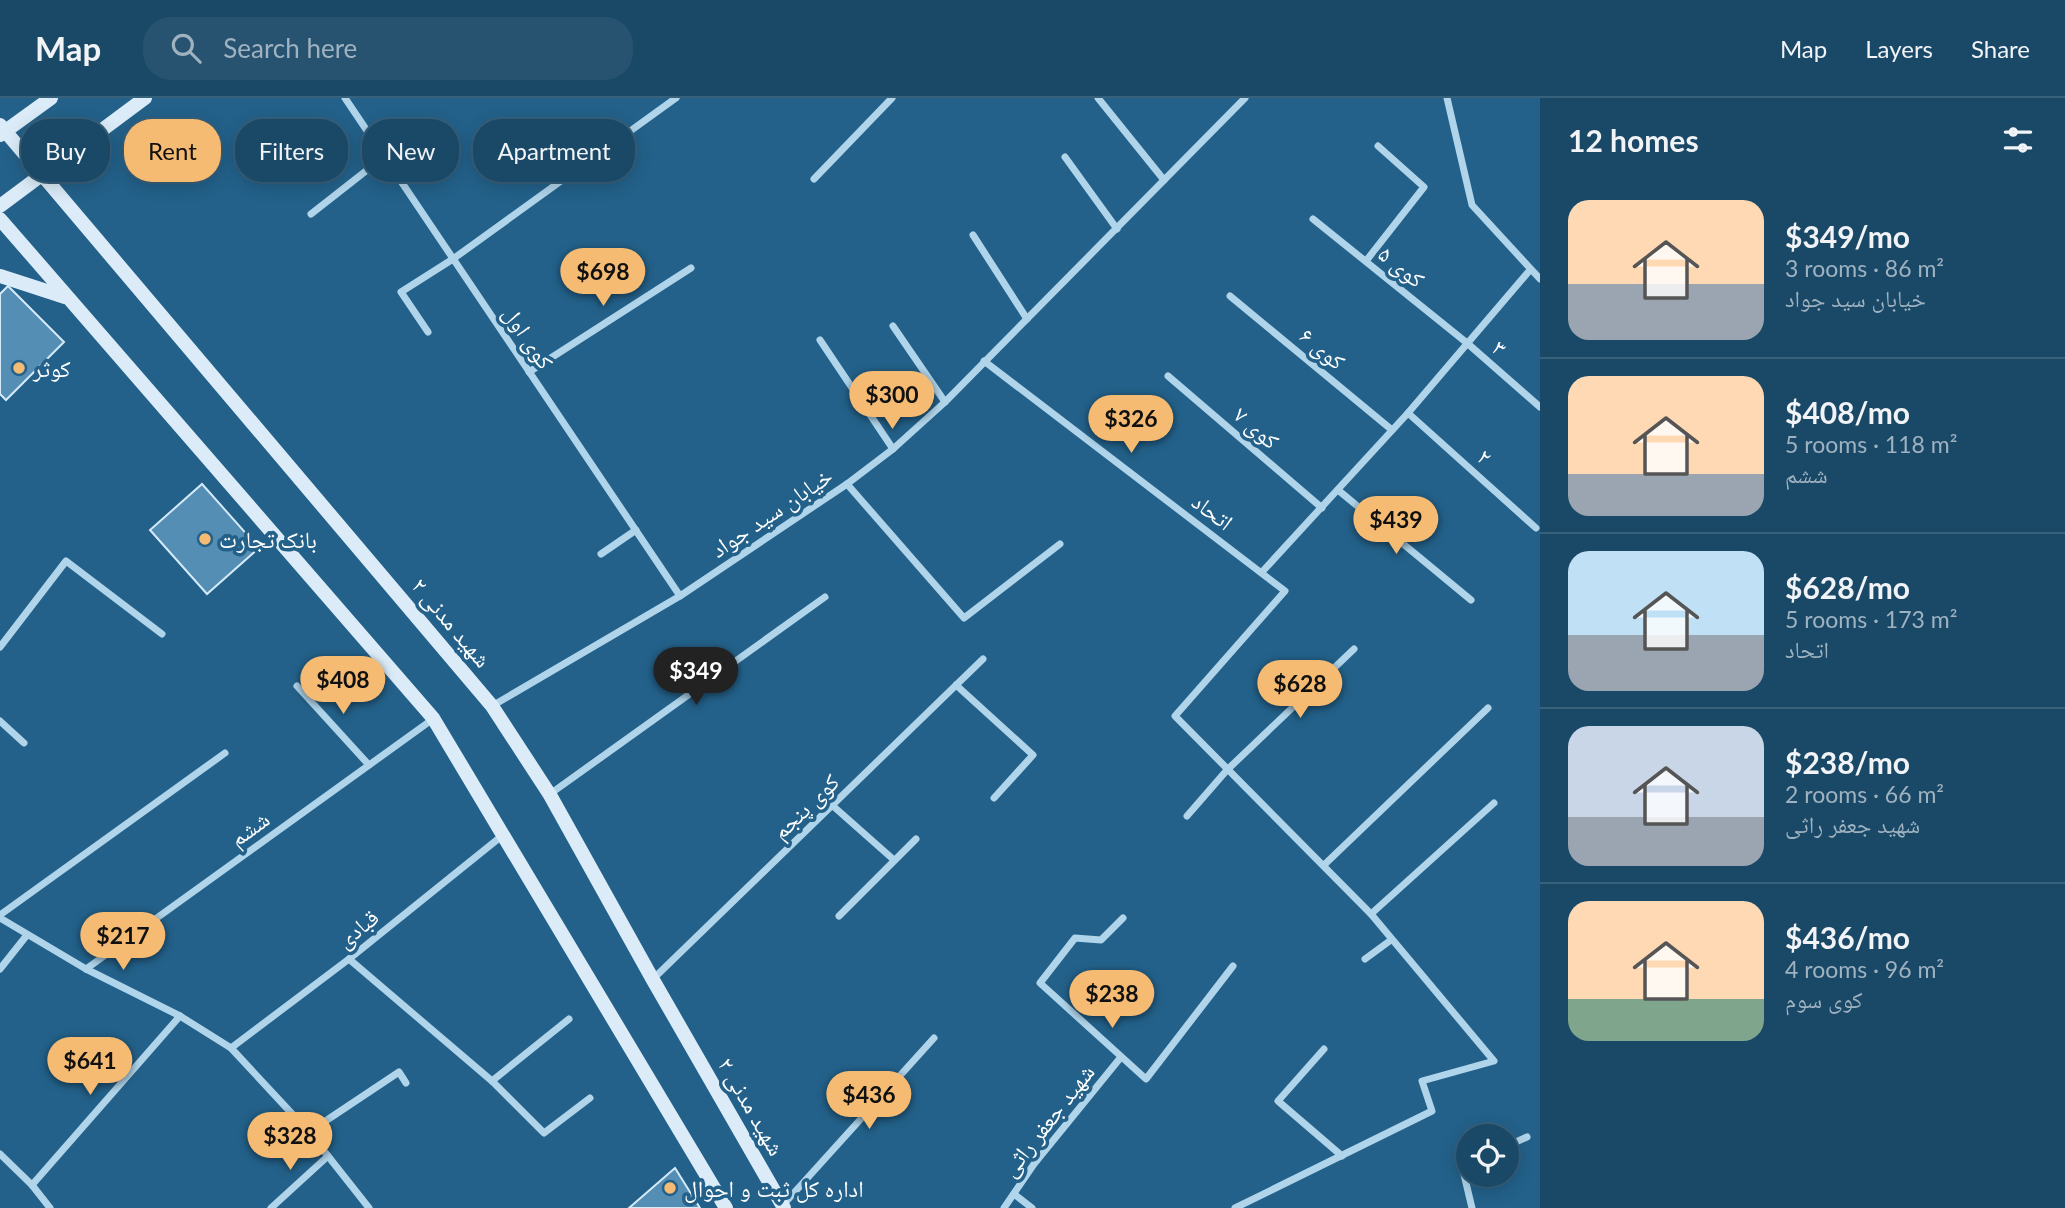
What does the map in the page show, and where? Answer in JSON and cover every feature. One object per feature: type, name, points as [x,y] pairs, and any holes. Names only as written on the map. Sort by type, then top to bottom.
[{"type":"main road","points":[[2,130],[51,98]]},
{"type":"main road","points":[[110,124],[145,98]]},
{"type":"main road","name":"شهید مدنی ۲","points":[[2,130],[21,151]]},
{"type":"main road","points":[[0,206],[32,182]]},
{"type":"main road","name":"شهید مدنی ۲","points":[[49,182],[492,706],[550,795],[784,1207]]},
{"type":"main road","points":[[0,219],[433,718],[726,1208]]},
{"type":"main road","points":[[0,276],[67,297]]},
{"type":"street","name":"کوی اول","points":[[345,98],[362,123]]},
{"type":"street","points":[[428,332],[401,292],[453,259],[676,98]]},
{"type":"street","points":[[814,179],[892,98]]},
{"type":"street","points":[[1098,98],[1164,180]]},
{"type":"street","name":"خیابان سید جواد","points":[[492,706],[680,596],[847,484],[893,449],[945,402],[1245,98]]},
{"type":"street","points":[[1447,98],[1472,205],[1540,279]]},
{"type":"street","points":[[1366,261],[1424,187],[1378,146]]},
{"type":"street","points":[[1065,158],[1117,229]]},
{"type":"street","points":[[311,214],[362,173]]},
{"type":"street","name":"کوی اول","points":[[401,182],[680,596]]},
{"type":"street","name":"کوی ۵","points":[[1313,219],[1467,343]]},
{"type":"street","points":[[973,235],[1027,319]]},
{"type":"street","points":[[529,372],[691,268]]},
{"type":"street","points":[[1262,572],[1408,413],[1530,270]]},
{"type":"street","name":"کوی ۶","points":[[1230,296],[1392,430]]},
{"type":"street","points":[[893,327],[945,402]]},
{"type":"street","points":[[820,340],[893,449]]},
{"type":"street","name":"۳","points":[[1467,343],[1540,407]]},
{"type":"street","name":"اتحاد","points":[[984,361],[1284,591],[1175,716],[1227,770]]},
{"type":"street","name":"کوی ۷","points":[[1168,376],[1322,508]]},
{"type":"street","name":"۲","points":[[1408,413],[1536,528]]},
{"type":"street","points":[[847,484],[964,618],[1060,544]]},
{"type":"street","points":[[1338,490],[1471,600]]},
{"type":"street","points":[[601,554],[636,530]]},
{"type":"street","points":[[0,647],[66,561],[162,634]]},
{"type":"street","points":[[550,795],[825,597]]},
{"type":"street","points":[[1187,816],[1227,770],[1353,649]]},
{"type":"street","name":"کوی پنجم","points":[[653,979],[983,659]]},
{"type":"street","points":[[956,685],[1033,755],[994,798]]},
{"type":"street","points":[[297,686],[369,765]]},
{"type":"street","points":[[1324,865],[1488,708]]},
{"type":"street","name":"ششم","points":[[86,969],[433,718]]},
{"type":"street","points":[[0,721],[24,743]]},
{"type":"street","points":[[225,753],[0,917],[86,969],[180,1016],[231,1048],[309,1132],[369,1208]]},
{"type":"street","points":[[1227,770],[1371,914],[1494,1061],[1422,1081],[1432,1111],[1235,1208]]},
{"type":"street","points":[[1371,914],[1494,803]]},
{"type":"street","points":[[833,806],[894,860]]},
{"type":"street","name":"قبادی","points":[[231,1048],[349,960],[504,834]]},
{"type":"street","points":[[839,916],[916,839]]},
{"type":"street","points":[[1123,918],[1101,940],[1074,938],[1040,983],[1146,1079],[1233,966]]},
{"type":"street","points":[[0,969],[27,935]]},
{"type":"street","points":[[1365,959],[1391,940]]},
{"type":"street","points":[[349,960],[492,1081],[544,1133],[590,1098]]},
{"type":"street","points":[[32,1185],[180,1016]]},
{"type":"street","points":[[492,1081],[569,1019]]},
{"type":"street","points":[[784,1207],[934,1038]]},
{"type":"street","points":[[1324,1049],[1278,1101],[1342,1156]]},
{"type":"street","name":"شهید جعفر راثی","points":[[1004,1208],[1034,1164],[1121,1057]]},
{"type":"street","points":[[309,1132],[399,1072],[406,1083]]},
{"type":"street","points":[[1519,1141],[1527,1137]]},
{"type":"street","points":[[0,1154],[32,1185],[50,1208]]},
{"type":"street","points":[[271,1208],[328,1156]]},
{"type":"street","points":[[1469,1187],[1472,1208]]},
{"type":"street","points":[[1014,1194],[1032,1208]]},
{"type":"building","name":"کوثر","points":[[8,286],[64,342],[6,400],[0,394],[0,294]]},
{"type":"building","name":"بانک تجارت","points":[[202,484],[259,548],[207,594],[150,530]]},
{"type":"building","name":"اداره کل ثبت و احوال","points":[[675,1168],[700,1208],[629,1208]]},
{"type":"place","name":"کوثر","points":[[19,368]]},
{"type":"place","name":"بانک تجارت","points":[[205,539]]},
{"type":"place","name":"اداره کل ثبت و احوال","points":[[670,1188]]}]
